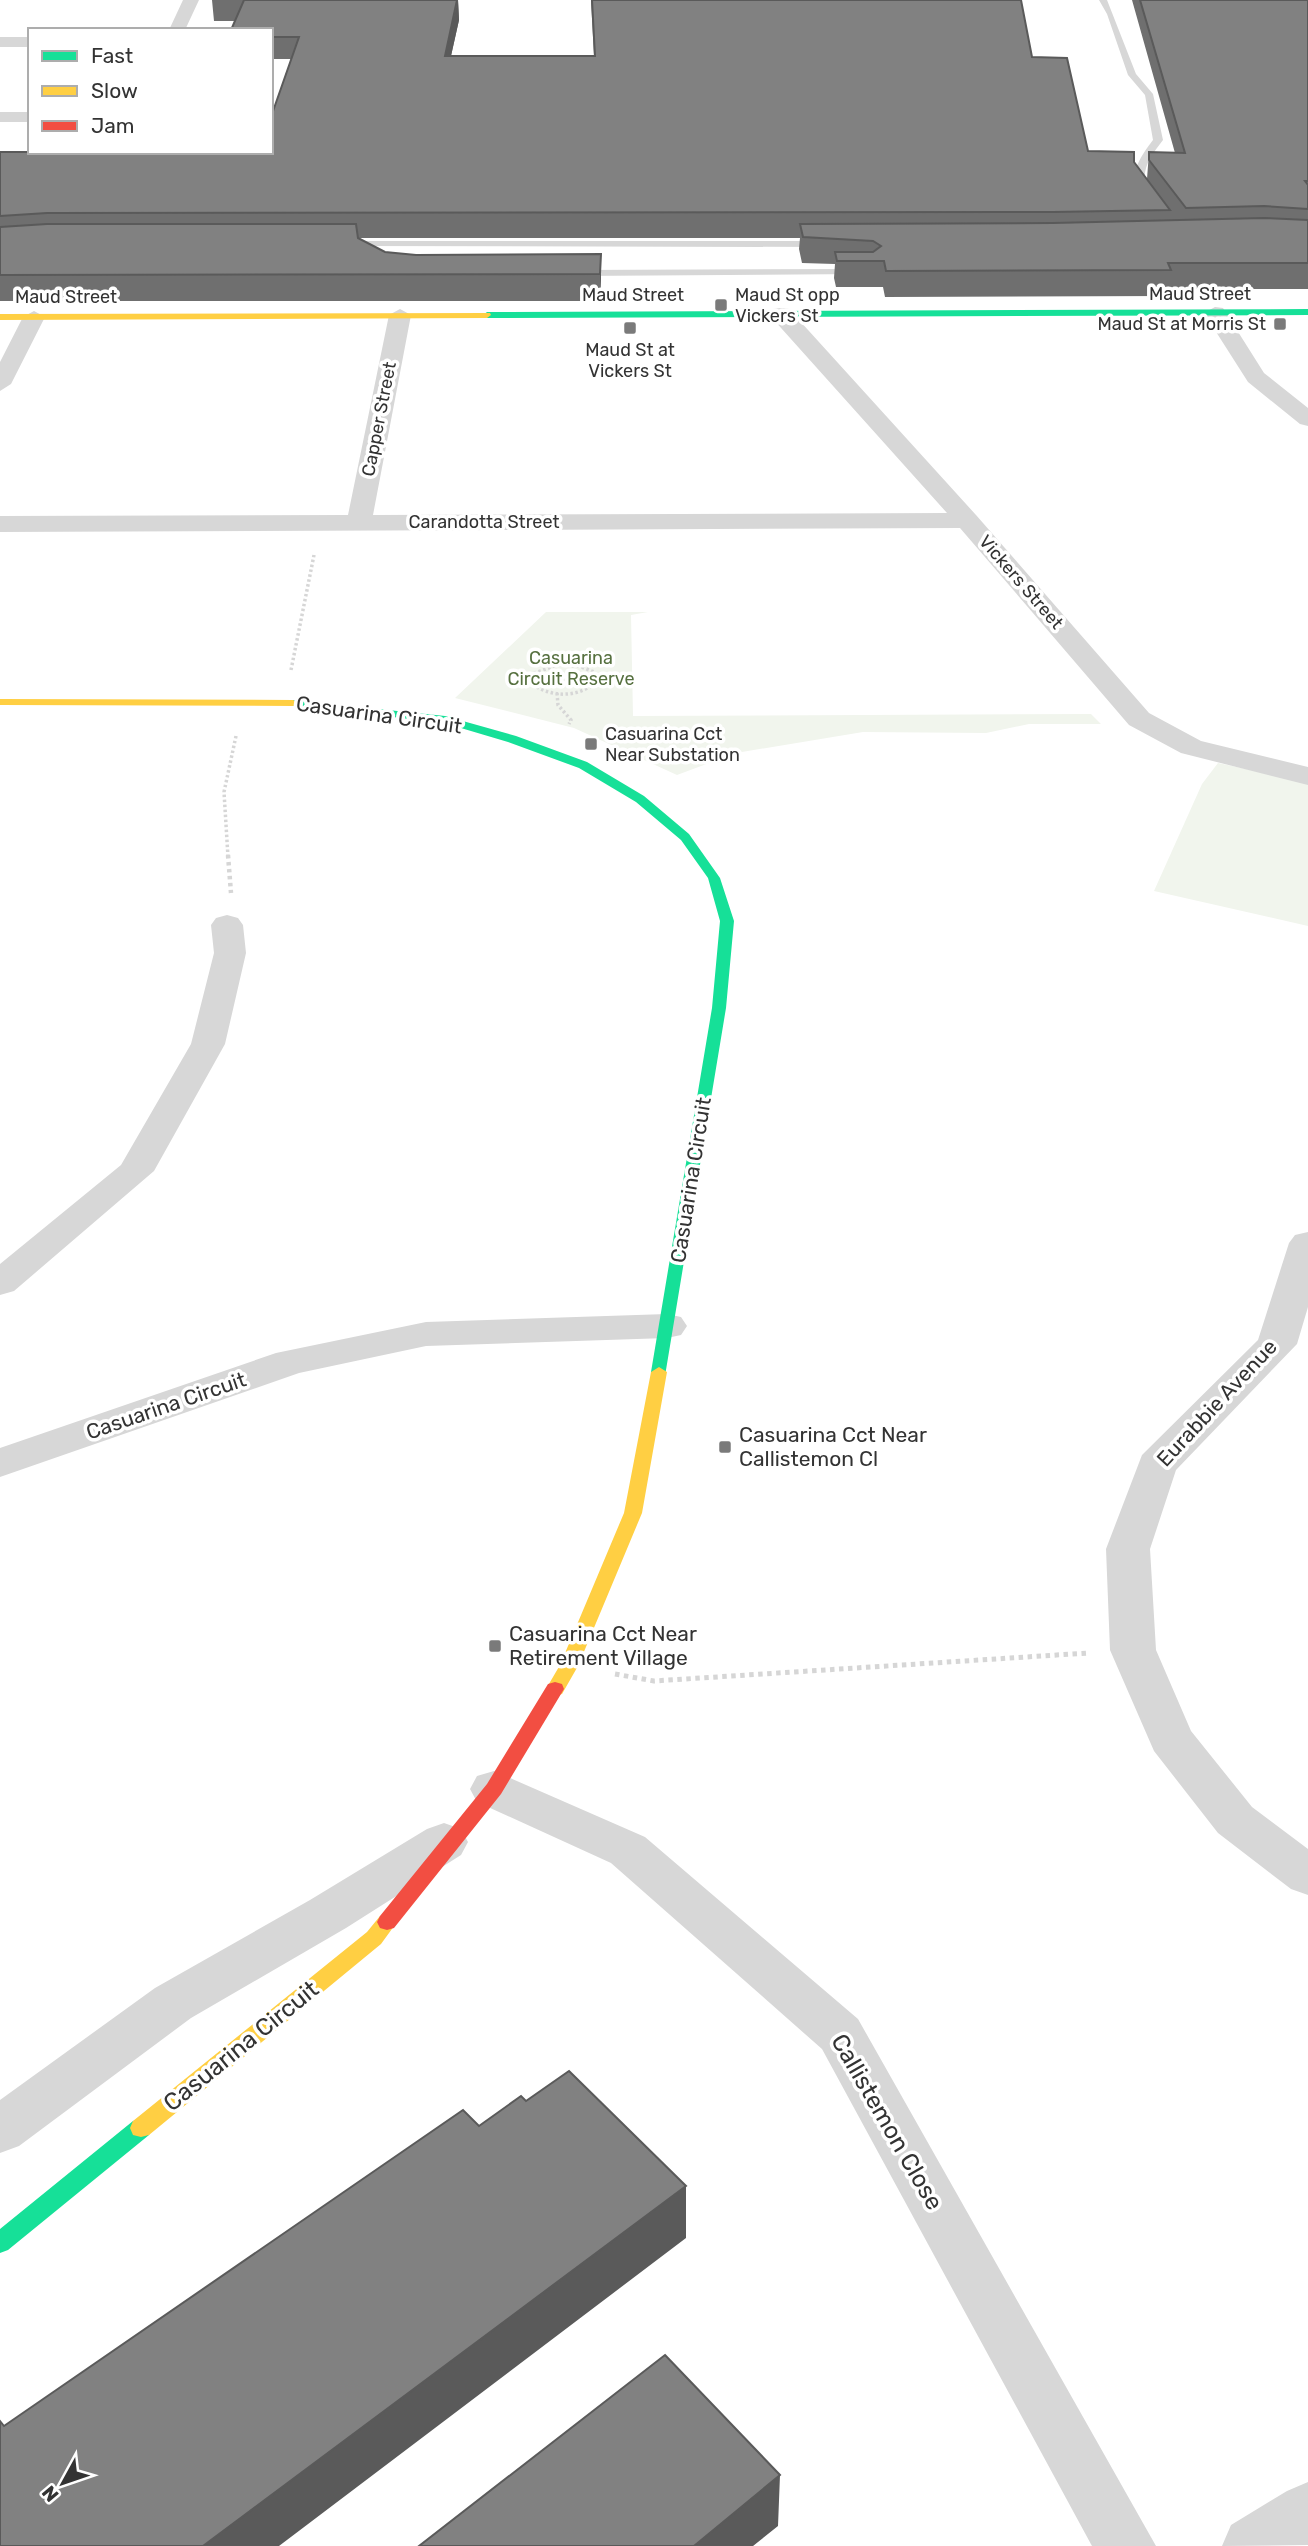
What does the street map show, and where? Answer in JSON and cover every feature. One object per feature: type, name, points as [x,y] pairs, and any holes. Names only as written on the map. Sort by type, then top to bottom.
[{"type":"street","points":[[178,28],[191,0]]},
{"type":"street","points":[[0,42],[28,42]]},
{"type":"street","points":[[0,117],[28,117]]},
{"type":"street","name":"Maud Street","points":[[0,317],[1308,312]]},
{"type":"street","points":[[1215,313],[1256,377],[1308,419]]},
{"type":"street","name":"Vickers Street","points":[[781,314],[967,520],[1139,719],[1191,747],[1308,776]]},
{"type":"street","name":"Capper Street","points":[[359,523],[400,315]]},
{"type":"street","points":[[0,384],[34,317]]},
{"type":"street","name":"Carandotta Street","points":[[0,524],[967,520]]},
{"type":"street","name":"Casuarina Circuit","points":[[0,702],[287,702],[445,720],[512,739],[583,765],[639,799],[685,836],[714,878],[727,921],[719,1008],[667,1326],[633,1513],[569,1666],[479,1810],[374,1938],[0,2243]]},
{"type":"street","points":[[0,1283],[136,1171],[208,1044],[230,953],[227,925]]},
{"type":"street","name":"Eurabbie Avenue","points":[[1308,1242],[1277,1344],[1157,1465],[1128,1549],[1133,1650],[1171,1739],[1235,1820],[1308,1875]]},
{"type":"street","name":"Casuarina Circuit","points":[[0,1463],[290,1362],[426,1334],[667,1326]]},
{"type":"street","name":"Casuarina Circuit","points":[[0,2130],[173,2003],[328,1914],[479,1810]]},
{"type":"street","name":"Callistemon Close","points":[[479,1810],[628,1850],[840,2034],[1125,2546]]},
{"type":"street","points":[[1253,2546],[1308,2511]]},
{"type":"lane","points":[[1103,0],[1111,14],[1132,75],[1149,94],[1158,140],[1139,166],[1139,185],[1145,197]]},
{"type":"lane","points":[[324,244],[365,249],[835,244]]},
{"type":"lane","points":[[565,273],[872,272]]},
{"type":"path","points":[[287,702],[288,683],[320,523]]},
{"type":"path","points":[[569,665],[588,668],[597,677],[597,681],[587,690],[557,694],[537,689],[532,684],[532,674],[547,667],[569,665]]},
{"type":"path","points":[[557,694],[558,705],[571,720],[562,728]]},
{"type":"path","points":[[227,925],[232,886],[225,792],[243,702]]},
{"type":"path","points":[[569,1666],[654,1681],[1133,1650]]},
{"type":"green space","name":"Casuarina Circuit Reserve","points":[[546,612],[648,612],[631,615],[633,716],[1091,714],[1101,724],[1029,724],[986,733],[863,732],[736,753],[677,775],[574,728],[455,698]]},
{"type":"green space","points":[[1218,763],[1308,782],[1308,926],[1154,891],[1202,784]]},
{"type":"building","points":[[244,0],[457,0],[445,56],[595,56],[592,0],[1021,0],[1032,57],[1067,58],[1088,151],[1134,152],[1134,162],[1170,210],[47,213],[0,216],[0,152],[273,154],[273,111],[299,37],[273,37],[273,28],[232,28]]},
{"type":"building","points":[[1140,0],[1308,0],[1308,181],[1305,181],[1308,185],[1308,209],[1264,206],[1186,208],[1149,160],[1149,152],[1185,153]]},
{"type":"building","points":[[1264,218],[1308,220],[1308,263],[1168,263],[1171,270],[886,271],[884,261],[837,261],[835,252],[873,252],[881,246],[873,241],[803,237],[800,224],[1053,223]]},
{"type":"building","points":[[47,224],[356,224],[358,238],[385,252],[416,255],[601,254],[600,274],[0,275],[0,227]]},
{"type":"building","points":[[569,2071],[686,2186],[203,2546],[0,2546],[0,2421],[4,2426],[463,2110],[479,2126],[521,2096],[526,2101]]},
{"type":"building","points":[[665,2355],[780,2475],[694,2546],[419,2546]]},
{"type":"traffic: fast","points":[[487,315],[1308,312]]},
{"type":"traffic: fast","points":[[293,703],[445,720],[512,739],[583,765],[640,799],[685,837],[714,878],[727,921],[719,1008],[659,1372]]},
{"type":"traffic: fast","points":[[0,2243],[141,2128]]},
{"type":"traffic: slow","points":[[0,317],[487,315]]},
{"type":"traffic: slow","points":[[0,702],[293,703]]},
{"type":"traffic: slow","points":[[555,1689],[569,1666],[633,1513],[659,1372]]},
{"type":"traffic: slow","points":[[141,2128],[374,1938],[387,1922]]},
{"type":"traffic: jam","points":[[387,1922],[494,1789],[555,1689]]},
{"type":"place","name":"Maud St opp Vickers St","points":[[721,305]]},
{"type":"place","name":"Maud St at Morris St","points":[[1280,324]]},
{"type":"place","name":"Maud St at Vickers St","points":[[630,328]]},
{"type":"place","name":"Casuarina Cct Near Substation","points":[[591,744]]},
{"type":"place","name":"Casuarina Cct Near Callistemon Cl","points":[[725,1447]]},
{"type":"place","name":"Casuarina Cct Near Retirement Village","points":[[495,1646]]}]
